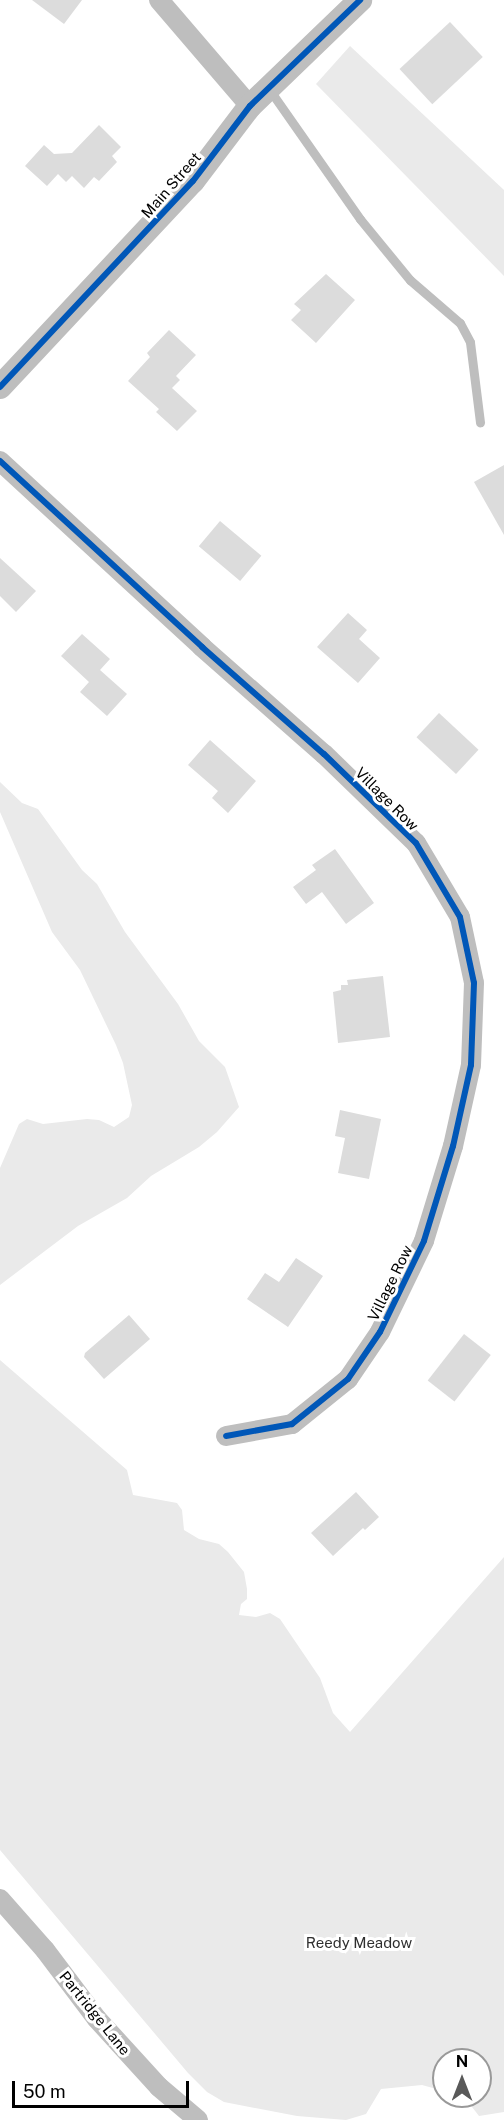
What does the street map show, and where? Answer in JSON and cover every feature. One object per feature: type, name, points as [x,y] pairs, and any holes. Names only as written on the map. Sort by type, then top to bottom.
[{"type":"street","points":[[159,0],[250,106]]},
{"type":"street","name":"Main Street","points":[[0,387],[193,180],[250,106],[360,0]]},
{"type":"street","name":"Village Row","points":[[0,461],[193,639],[324,754],[416,843],[460,917],[474,983],[471,1065],[453,1146],[424,1241],[380,1332],[348,1379],[292,1425],[226,1436]]},
{"type":"street","name":"Partridge Lane","points":[[0,1899],[45,1950],[97,2019],[159,2087],[198,2120]]},
{"type":"lane","points":[[269,89],[360,219],[410,280],[460,323],[470,342],[480,422]]},
{"type":"green space","points":[[350,46],[504,190],[504,276],[316,84]]},
{"type":"green space","points":[[0,782],[22,803],[38,809],[82,870],[97,884],[125,932],[178,1004],[199,1041],[225,1067],[239,1107],[217,1132],[199,1147],[151,1176],[127,1198],[78,1226],[0,1285],[0,1168],[19,1124],[27,1119],[43,1124],[87,1119],[99,1120],[114,1127],[129,1117],[132,1105],[123,1063],[116,1045],[80,970],[52,932],[0,812]]},
{"type":"green space","name":"Reedy Meadow","points":[[0,1360],[127,1470],[133,1495],[177,1503],[182,1510],[184,1530],[199,1539],[219,1544],[228,1552],[244,1572],[247,1589],[247,1599],[241,1604],[239,1615],[256,1617],[270,1613],[280,1619],[320,1678],[333,1713],[350,1732],[504,1557],[504,2112],[479,2116],[473,2108],[492,2108],[492,2048],[432,2048],[432,2088],[422,2085],[381,2089],[366,2114],[346,2120],[297,2116],[224,2102],[207,2092],[188,2073],[0,1850]]},
{"type":"building","points":[[32,0],[82,0],[64,24]]},
{"type":"building","points":[[450,22],[483,57],[432,104],[400,69]]},
{"type":"building","points":[[99,125],[121,147],[112,156],[117,162],[99,181],[94,177],[84,188],[72,176],[66,182],[58,174],[47,186],[25,166],[44,145],[54,154],[72,153]]},
{"type":"building","points":[[326,274],[355,300],[316,343],[291,320],[301,310],[294,304]]},
{"type":"building","points":[[169,330],[196,355],[176,376],[180,380],[172,388],[197,411],[177,431],[156,412],[159,409],[128,381],[150,357],[147,353]]},
{"type":"building","points":[[504,465],[504,535],[474,482]]},
{"type":"building","points":[[220,521],[261,556],[240,581],[199,546]]},
{"type":"building","points":[[0,558],[36,591],[16,612],[0,596]]},
{"type":"building","points":[[348,613],[367,630],[359,639],[380,658],[358,683],[317,647]]},
{"type":"building","points":[[82,634],[110,659],[100,670],[127,694],[107,716],[80,692],[89,682],[61,656]]},
{"type":"building","points":[[439,713],[478,750],[456,774],[416,737]]},
{"type":"building","points":[[210,740],[256,781],[228,813],[212,798],[218,791],[188,765]]},
{"type":"building","points":[[335,849],[374,903],[346,924],[322,892],[306,904],[293,887],[316,870],[312,865]]},
{"type":"building","points":[[383,976],[390,1037],[338,1043],[333,992],[341,990],[341,985],[348,985],[347,980]]},
{"type":"building","points":[[340,1110],[381,1119],[369,1179],[338,1173],[345,1138],[335,1136]]},
{"type":"building","points":[[296,1258],[323,1276],[288,1327],[247,1299],[265,1273],[279,1282]]},
{"type":"building","points":[[129,1315],[150,1339],[104,1379],[84,1357],[85,1353]]},
{"type":"building","points":[[464,1334],[491,1355],[454,1401],[428,1380]]},
{"type":"building","points":[[356,1492],[379,1517],[365,1530],[363,1528],[333,1556],[311,1533]]},
{"type":"cycle path","points":[[0,387],[193,181],[250,106],[360,0]]},
{"type":"cycle path","points":[[0,461],[202,647],[324,754],[416,843],[460,917],[474,983],[471,1065],[453,1146],[424,1241],[380,1332],[348,1379],[292,1424],[226,1436]]}]
